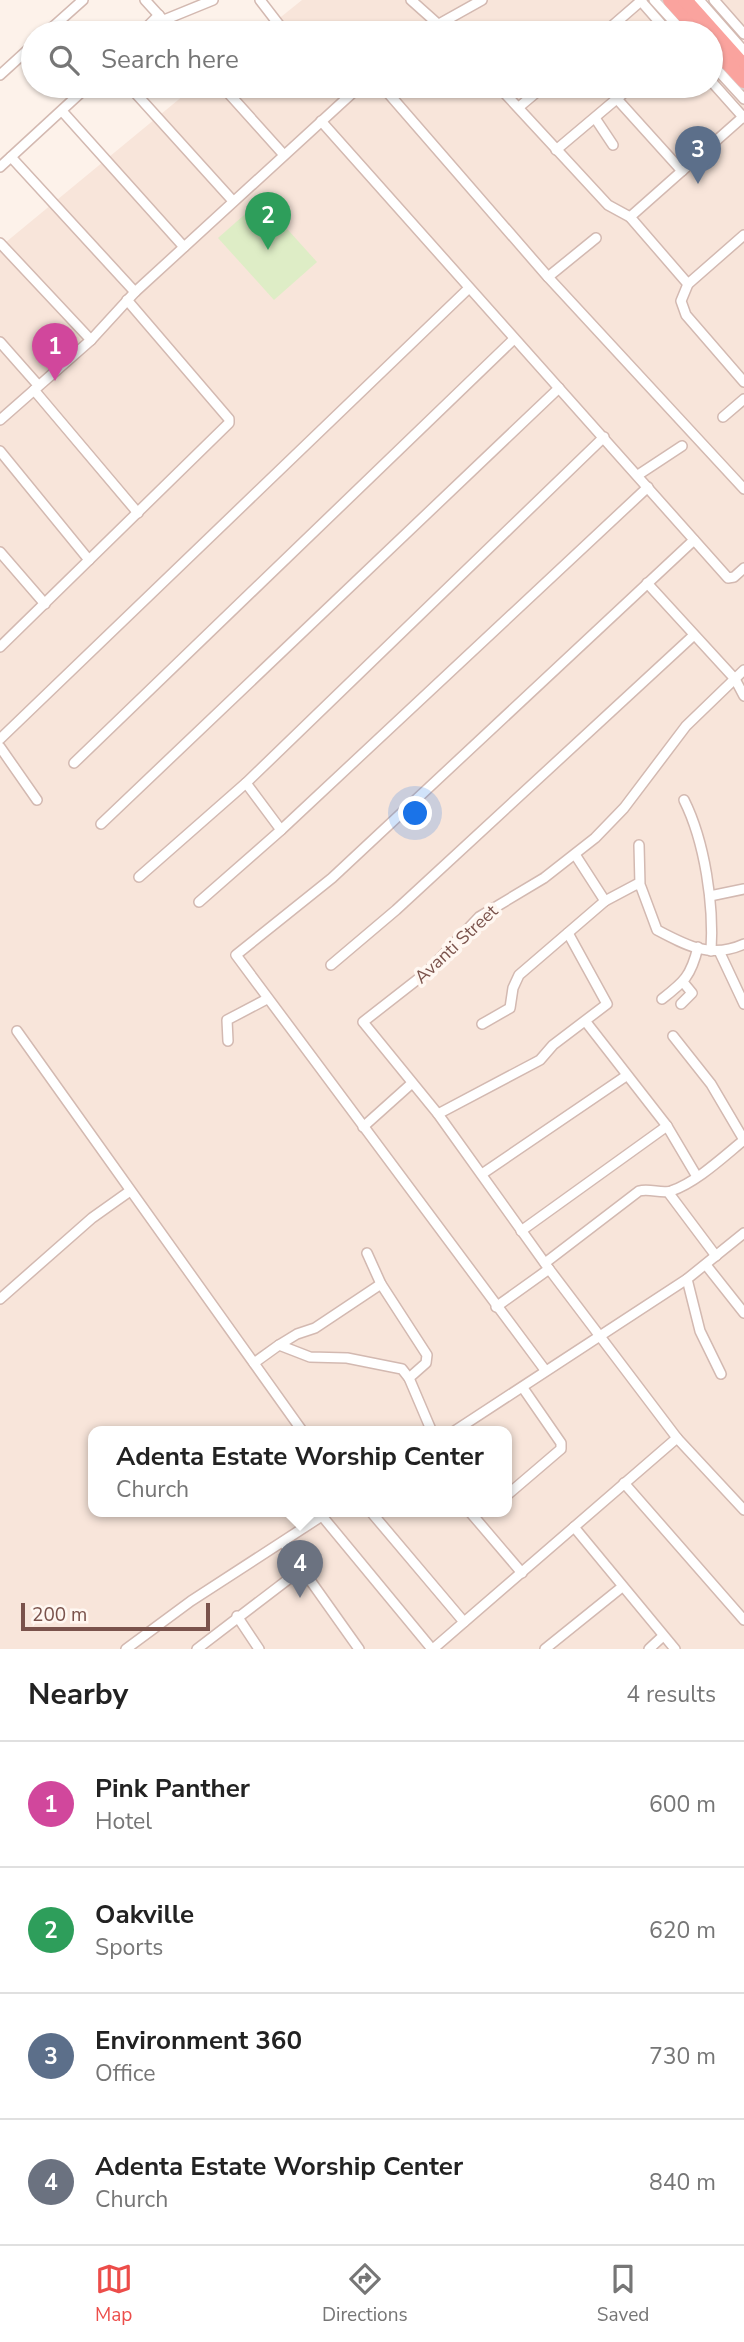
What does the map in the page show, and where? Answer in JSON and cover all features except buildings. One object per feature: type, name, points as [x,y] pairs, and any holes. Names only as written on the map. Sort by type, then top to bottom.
[{"type":"highway","points":[[670,0],[677,21]]},
{"type":"highway","points":[[685,0],[704,21]]},
{"type":"highway","points":[[723,43],[744,66]]},
{"type":"highway","points":[[723,58],[744,81]]},
{"type":"street","points":[[59,21],[83,0]]},
{"type":"street","points":[[145,0],[164,21]]},
{"type":"street","points":[[157,21],[213,0]]},
{"type":"street","points":[[260,0],[276,21]]},
{"type":"street","points":[[411,0],[437,21]]},
{"type":"street","points":[[443,21],[482,0]]},
{"type":"street","points":[[617,21],[640,0],[670,21]]},
{"type":"street","points":[[654,0],[673,21]]},
{"type":"street","points":[[699,0],[718,21]]},
{"type":"street","points":[[714,0],[744,34]]},
{"type":"street","points":[[723,27],[744,51]]},
{"type":"street","points":[[0,75],[21,56]]},
{"type":"street","points":[[723,76],[744,100]]},
{"type":"street","points":[[630,217],[744,117],[723,94]]},
{"type":"street","points":[[0,167],[76,98]]},
{"type":"street","points":[[140,98],[233,201]]},
{"type":"street","points":[[233,98],[284,155]]},
{"type":"street","points":[[0,420],[91,340],[135,292],[347,98]]},
{"type":"street","points":[[392,98],[548,277],[744,489]]},
{"type":"street","points":[[510,98],[608,205],[630,217],[688,284]]},
{"type":"street","points":[[519,107],[530,98]]},
{"type":"street","points":[[556,150],[617,99],[682,171]]},
{"type":"street","points":[[62,111],[184,247]]},
{"type":"street","points":[[595,118],[614,145]]},
{"type":"street","points":[[321,121],[728,578],[734,577],[744,568]]},
{"type":"street","points":[[12,157],[135,292]]},
{"type":"street","points":[[744,235],[688,284],[681,301],[684,312],[744,382]]},
{"type":"street","points":[[548,277],[596,239]]},
{"type":"street","points":[[0,243],[91,340]]},
{"type":"street","points":[[0,739],[468,289]]},
{"type":"street","points":[[0,647],[229,424],[229,419],[127,300]]},
{"type":"street","points":[[74,763],[514,339]]},
{"type":"street","points":[[0,342],[138,513]]},
{"type":"street","points":[[101,824],[559,388]]},
{"type":"street","points":[[723,417],[744,399]]},
{"type":"street","points":[[139,877],[246,783],[604,438]]},
{"type":"street","points":[[638,475],[682,446]]},
{"type":"street","points":[[0,451],[89,560]]},
{"type":"street","points":[[199,902],[281,830],[648,487]]},
{"type":"street","points":[[545,1370],[237,958],[238,954],[332,878],[694,540]]},
{"type":"street","points":[[0,552],[45,604]]},
{"type":"street","points":[[647,583],[735,679],[744,696]]},
{"type":"street","points":[[331,965],[396,909],[694,635]]},
{"type":"street","name":"Avanti Street","points":[[744,670],[686,726],[624,808],[576,856],[479,917],[418,980],[365,1018],[365,1026],[438,1114],[521,1231],[677,1438],[744,1510]]},
{"type":"street","points":[[0,747],[37,800]]},
{"type":"street","points":[[246,783],[281,830]]},
{"type":"street","points":[[684,800],[692,819],[710,896],[715,952],[744,1003]]},
{"type":"street","points":[[639,845],[640,885],[657,930],[715,952],[743,945]]},
{"type":"street","points":[[576,856],[605,901]]},
{"type":"street","points":[[482,1024],[510,1007],[513,988],[519,975],[605,901],[640,885]]},
{"type":"street","points":[[710,896],[744,889]]},
{"type":"street","points":[[438,1114],[540,1060],[553,1045],[607,1004],[568,933]]},
{"type":"street","points":[[662,999],[684,982],[693,970],[698,947]]},
{"type":"street","points":[[681,1004],[692,993],[684,982]]},
{"type":"street","points":[[229,1041],[227,1020],[267,999]]},
{"type":"street","points":[[586,1022],[667,1126],[696,1175]]},
{"type":"street","points":[[17,1031],[299,1426]]},
{"type":"street","points":[[668,1192],[744,1140],[711,1084],[673,1037]]},
{"type":"street","points":[[482,1174],[626,1076]]},
{"type":"street","points":[[363,1127],[411,1084]]},
{"type":"street","points":[[521,1231],[667,1126]]},
{"type":"street","points":[[496,1307],[639,1191],[649,1188],[668,1192],[716,1256]]},
{"type":"street","points":[[0,1299],[92,1218],[130,1191]]},
{"type":"street","points":[[463,1426],[687,1279],[744,1233]]},
{"type":"street","points":[[367,1253],[381,1284],[427,1355],[426,1363],[409,1378]]},
{"type":"street","points":[[706,1265],[744,1313]]},
{"type":"street","points":[[687,1279],[700,1331],[721,1374]]},
{"type":"street","points":[[254,1363],[297,1334],[315,1328],[381,1284]]},
{"type":"street","points":[[505,1318],[508,1298]]},
{"type":"street","points":[[279,1345],[310,1357],[380,1362],[402,1369],[409,1378],[429,1426]]},
{"type":"street","points":[[512,1491],[562,1446],[523,1388]]},
{"type":"street","points":[[327,1517],[432,1649],[677,1438]]},
{"type":"street","points":[[624,1483],[744,1620]]},
{"type":"street","points":[[736,1500],[744,1492]]},
{"type":"street","points":[[126,1649],[191,1601],[320,1517]]},
{"type":"street","points":[[375,1517],[464,1622]]},
{"type":"street","points":[[475,1517],[522,1573]]},
{"type":"street","points":[[478,1520],[481,1517]]},
{"type":"street","points":[[574,1527],[675,1649]]},
{"type":"street","points":[[283,1542],[359,1649]]},
{"type":"street","points":[[197,1649],[303,1568]]},
{"type":"street","points":[[545,1649],[622,1587]]},
{"type":"street","points":[[237,1616],[259,1649]]},
{"type":"street","points":[[649,1649],[663,1636]]},
{"type":"shaded area","points":[[302,0],[651,0],[670,21],[276,21]]},
{"type":"shaded area","points":[[714,0],[744,0],[744,34]]},
{"type":"shaded area","points":[[723,79],[744,103],[744,1649],[0,1649],[0,247],[180,98],[723,98]]},
{"type":"green space","points":[[261,200],[317,262],[274,300],[218,238]]},
{"type":"place","name":"Environment 360","points":[[698,184]]},
{"type":"place","name":"Oakville","points":[[268,250]]},
{"type":"place","name":"Pink Panther","points":[[55,381]]},
{"type":"place","name":"Adenta Estate Worship Center","points":[[300,1598]]}]
